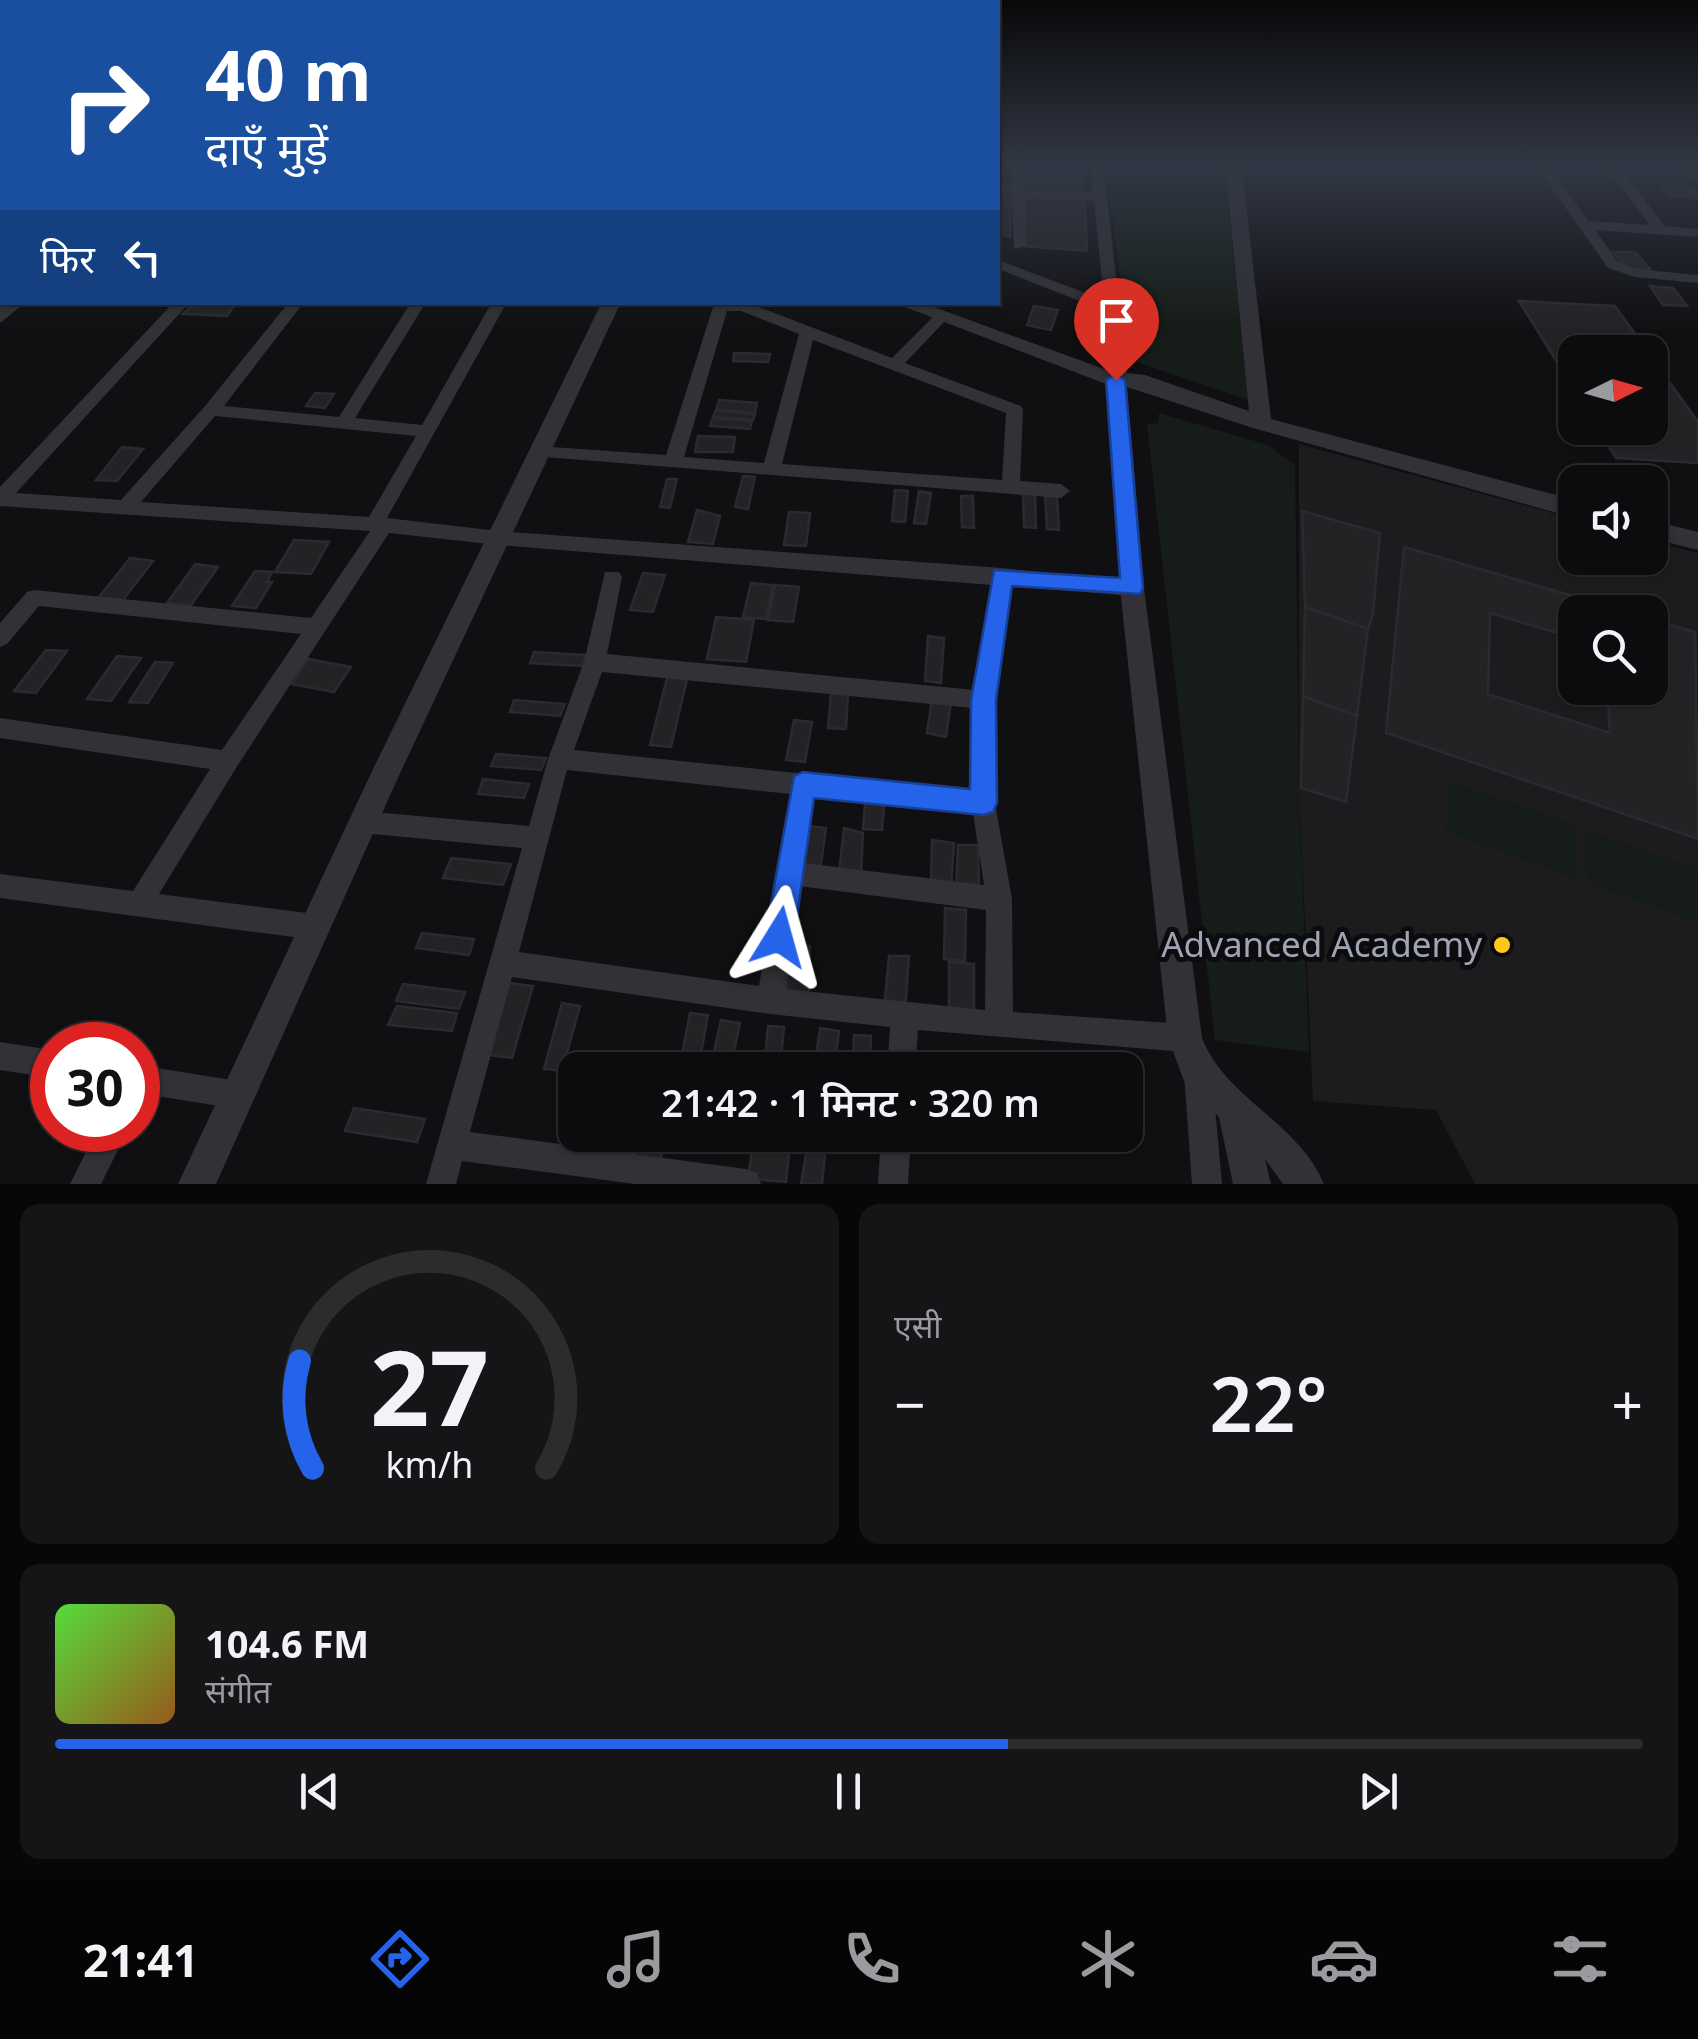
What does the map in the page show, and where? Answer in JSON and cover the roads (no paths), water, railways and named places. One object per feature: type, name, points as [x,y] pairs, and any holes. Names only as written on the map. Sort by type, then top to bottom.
[{"type":"street","points":[[1019,218],[1019,246]]},
{"type":"street","points":[[1102,218],[1124,375],[1132,588],[1185,1038],[1198,1074],[1206,1184]]},
{"type":"street","points":[[1239,218],[1260,423]]},
{"type":"street","points":[[1581,218],[1621,271],[1698,279]]},
{"type":"street","points":[[1651,218],[1661,231]]},
{"type":"street","points":[[1587,226],[1698,233]]},
{"type":"street","points":[[1000,265],[1112,308]]},
{"type":"street","points":[[180,305],[0,499],[379,525],[498,538],[1132,588]]},
{"type":"street","points":[[127,506],[211,410],[295,305]]},
{"type":"street","points":[[344,423],[417,305]]},
{"type":"street","points":[[139,904],[379,525],[498,305]]},
{"type":"street","points":[[197,1184],[362,822],[611,305]]},
{"type":"street","points":[[918,305],[946,310],[1260,423],[1558,503]]},
{"type":"street","points":[[673,462],[722,307],[743,306],[1016,410],[1011,487]]},
{"type":"street","points":[[895,364],[946,310]]},
{"type":"street","points":[[772,471],[807,332]]},
{"type":"street","points":[[211,410],[428,431]]},
{"type":"street","points":[[538,452],[1061,491]]},
{"type":"street","points":[[1668,533],[1698,541]]},
{"type":"street","points":[[999,1025],[999,899],[983,803],[984,700],[1002,576]]},
{"type":"street","points":[[442,1184],[506,963],[559,759],[595,662],[612,578]]},
{"type":"street","points":[[0,638],[34,598],[317,626]]},
{"type":"street","points":[[595,662],[984,700]]},
{"type":"street","points":[[0,728],[228,761]]},
{"type":"street","points":[[559,759],[983,803]]},
{"type":"street","points":[[770,1001],[803,784]]},
{"type":"street","points":[[362,822],[539,838]]},
{"type":"street","points":[[788,874],[999,899]]},
{"type":"street","points":[[0,886],[314,926]]},
{"type":"street","points":[[506,963],[770,1001],[999,1025],[1185,1038]]},
{"type":"street","points":[[902,1052],[905,1015]]},
{"type":"street","points":[[0,1056],[30,1061]]},
{"type":"street","points":[[1198,1074],[1283,1151],[1305,1184]]},
{"type":"street","points":[[160,1082],[238,1094]]},
{"type":"street","points":[[1235,1107],[1252,1184]]},
{"type":"street","points":[[455,1146],[746,1184]]},
{"type":"street","points":[[85,1184],[101,1152]]},
{"type":"street","points":[[892,1184],[895,1152]]},
{"type":"place","name":"Advanced Academy","points":[[1502,945]]}]
